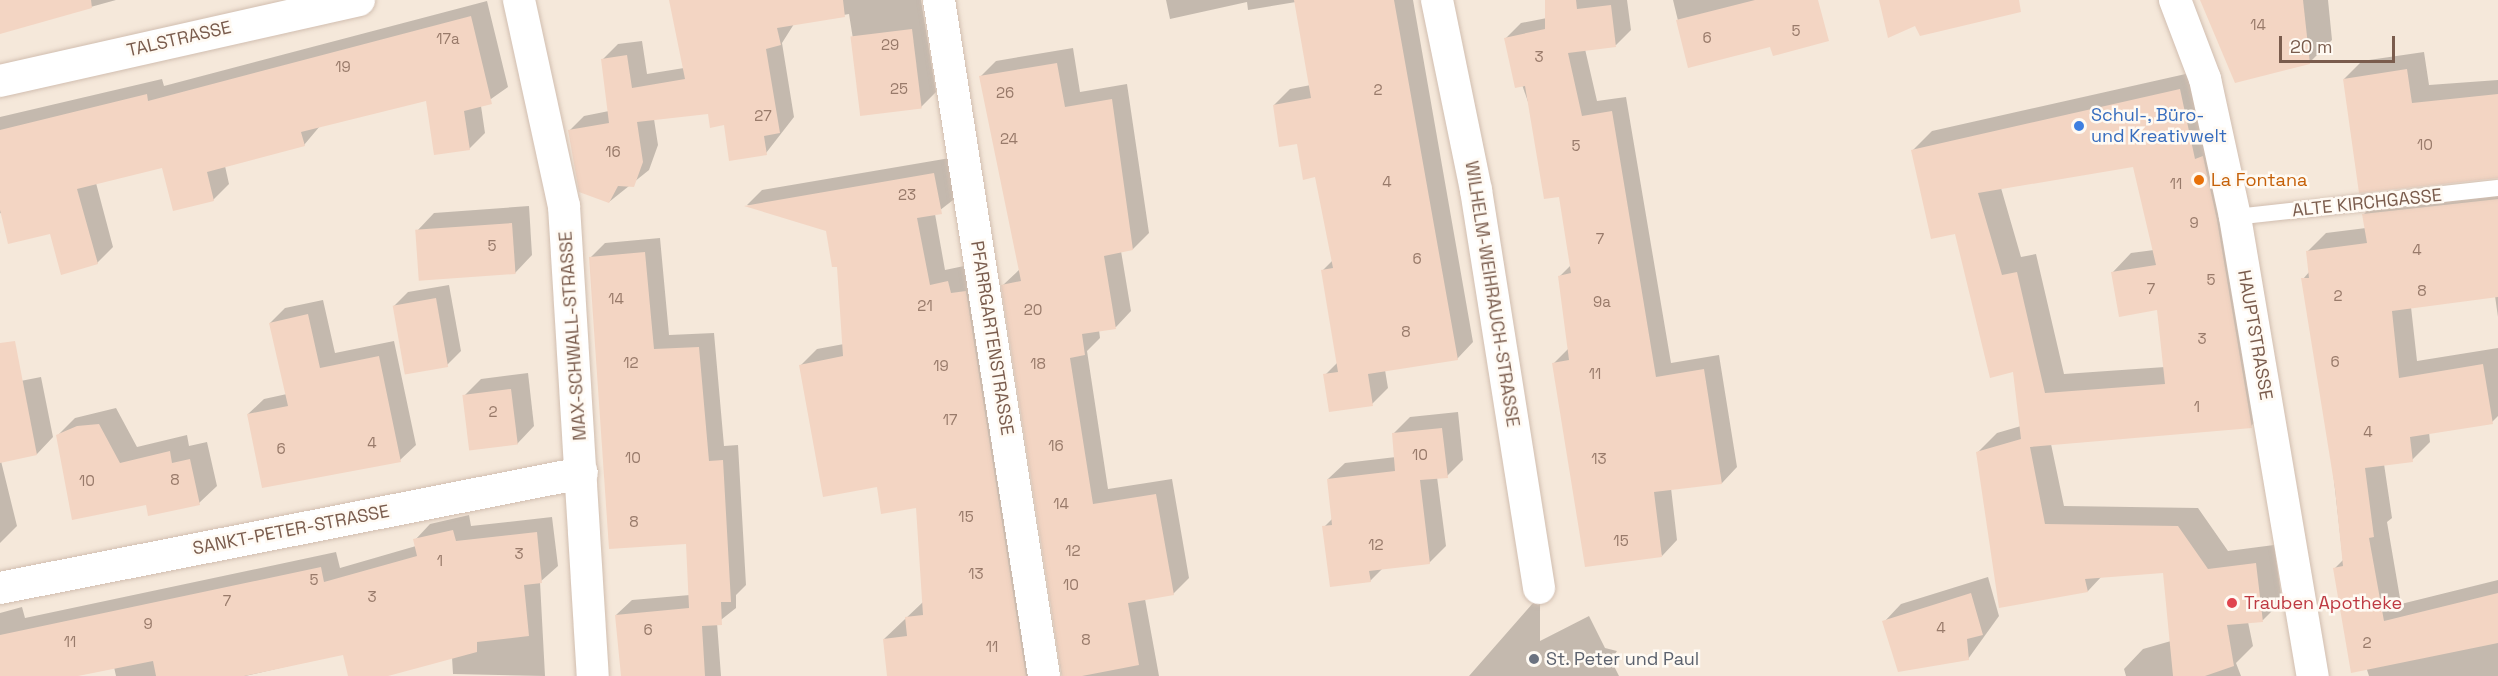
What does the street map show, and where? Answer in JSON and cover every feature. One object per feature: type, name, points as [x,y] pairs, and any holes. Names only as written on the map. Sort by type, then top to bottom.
[{"type":"street","name":"TALSTRASSE","points":[[0,81],[359,0]]},
{"type":"street","name":"MAX-SCHWALL-STRASSE","points":[[519,0],[564,206],[593,676]]},
{"type":"street","name":"PFARRGARTENSTRASSE","points":[[939,0],[1044,676]]},
{"type":"street","name":"WILHELM-WEIHRAUCH-STRASSE","points":[[1437,0],[1476,190],[1539,588]]},
{"type":"street","name":"HAUPTSTRASSE","points":[[2175,0],[2205,79],[2235,218],[2313,676]]},
{"type":"street","name":"SANKT-PETER-STRASSE","points":[[0,588],[582,473]]},
{"type":"lane","name":"ALTE KIRCHGASSE","points":[[2235,218],[2498,188]]},
{"type":"shaded area","points":[[0,0],[2498,0],[2498,676],[0,676]]},
{"type":"building","points":[[0,0],[91,0],[92,8],[0,34]]},
{"type":"building","points":[[669,0],[843,0],[845,17],[777,28],[781,45],[766,49],[780,133],[764,136],[767,155],[729,161],[724,125],[710,128],[708,114],[637,122],[643,162],[634,187],[618,186],[609,203],[579,192],[568,130],[609,123],[601,59],[627,55],[632,88],[685,79]]},
{"type":"building","points":[[1294,0],[1394,0],[1458,360],[1368,374],[1373,406],[1329,412],[1323,374],[1338,372],[1321,270],[1333,268],[1315,177],[1303,180],[1297,144],[1279,147],[1273,105],[1311,98]]},
{"type":"building","points":[[1545,0],[1576,0],[1577,9],[1611,5],[1616,47],[1568,53],[1582,116],[1612,111],[1656,377],[1704,369],[1722,484],[1654,492],[1662,557],[1585,567],[1552,363],[1569,360],[1558,276],[1571,273],[1559,197],[1544,199],[1525,86],[1515,88],[1504,38],[1545,29]]},
{"type":"building","points":[[1755,0],[1818,0],[1829,41],[1773,56],[1770,47],[1688,68],[1676,20]]},
{"type":"building","points":[[1879,0],[2019,0],[2021,12],[1920,36],[1915,26],[1888,38]]},
{"type":"building","points":[[2200,0],[2303,0],[2310,64],[2235,83]]},
{"type":"building","points":[[471,16],[492,104],[464,111],[470,150],[434,155],[426,101],[301,132],[305,146],[207,172],[214,201],[173,211],[162,168],[77,189],[98,264],[61,275],[50,234],[8,244],[0,210],[0,130],[147,94],[148,101]]},
{"type":"building","points":[[912,29],[922,108],[860,116],[850,37]]},
{"type":"building","points":[[1057,63],[1065,107],[1112,99],[1133,250],[1104,256],[1116,329],[1082,334],[1085,355],[1070,358],[1093,504],[1156,494],[1174,595],[1128,603],[1139,665],[1082,676],[1062,676],[1001,285],[1021,281],[979,76]]},
{"type":"building","points":[[2407,69],[2412,103],[2498,94],[2498,178],[2359,193],[2343,79]]},
{"type":"building","points":[[2180,89],[2195,159],[2203,156],[2217,220],[2252,428],[2030,447],[2045,524],[2178,526],[2208,569],[2256,563],[2263,622],[2227,625],[2234,666],[2205,676],[2173,676],[2163,573],[2085,579],[2088,592],[1999,608],[1976,452],[2021,439],[2013,372],[1990,378],[1955,234],[1931,239],[1911,150]],"holes":[[[2133,167],[2156,265],[2111,272],[2119,317],[2157,310],[2165,384],[2045,393],[2017,272],[2002,275],[1978,193]]]},
{"type":"building","points":[[934,173],[942,214],[917,218],[930,285],[948,281],[951,293],[966,291],[1026,676],[887,676],[883,639],[907,636],[905,617],[923,615],[916,508],[881,514],[877,487],[823,497],[799,365],[843,356],[837,267],[832,267],[826,231],[744,206]]},
{"type":"building","points":[[2498,199],[2498,297],[2392,311],[2399,378],[2483,364],[2493,424],[2410,437],[2413,462],[2365,468],[2374,537],[2369,538],[2384,621],[2498,593],[2498,643],[2351,673],[2333,568],[2343,566],[2335,489],[2301,278],[2309,278],[2306,251],[2367,243],[2362,214]]},
{"type":"building","points":[[512,223],[516,274],[419,281],[415,230]]},
{"type":"building","points":[[645,252],[654,349],[699,347],[709,461],[723,460],[731,602],[721,602],[722,625],[702,626],[705,676],[621,676],[615,615],[689,608],[686,544],[609,549],[589,257]]},
{"type":"building","points":[[436,298],[448,367],[405,375],[393,306]]},
{"type":"building","points":[[308,314],[320,368],[379,356],[401,462],[262,488],[247,414],[288,406],[269,323]]},
{"type":"building","points":[[15,341],[37,455],[0,463],[0,343]]},
{"type":"building","points":[[511,389],[518,445],[469,451],[462,395]]},
{"type":"building","points":[[99,424],[120,463],[170,451],[172,463],[190,459],[200,505],[148,516],[146,505],[72,520],[56,435],[77,426]]},
{"type":"building","points":[[1442,428],[1448,478],[1420,480],[1430,564],[1369,571],[1371,582],[1330,587],[1322,526],[1332,525],[1327,479],[1395,471],[1392,433]]},
{"type":"building","points":[[453,530],[456,541],[537,532],[542,583],[524,585],[529,636],[477,642],[477,652],[388,676],[348,676],[343,655],[244,676],[156,676],[153,661],[78,676],[0,676],[0,635],[321,567],[324,582],[417,556],[413,539]]},
{"type":"building","points":[[1971,593],[1983,635],[1967,639],[1969,660],[1898,672],[1882,621]]},
{"type":"place","name":"Schul-, Büro- und Kreativwelt","points":[[2079,126]]},
{"type":"place","name":"La Fontana","points":[[2199,180]]},
{"type":"place","name":"Trauben Apotheke","points":[[2232,603]]},
{"type":"place","name":"St. Peter und Paul","points":[[1534,659]]}]
